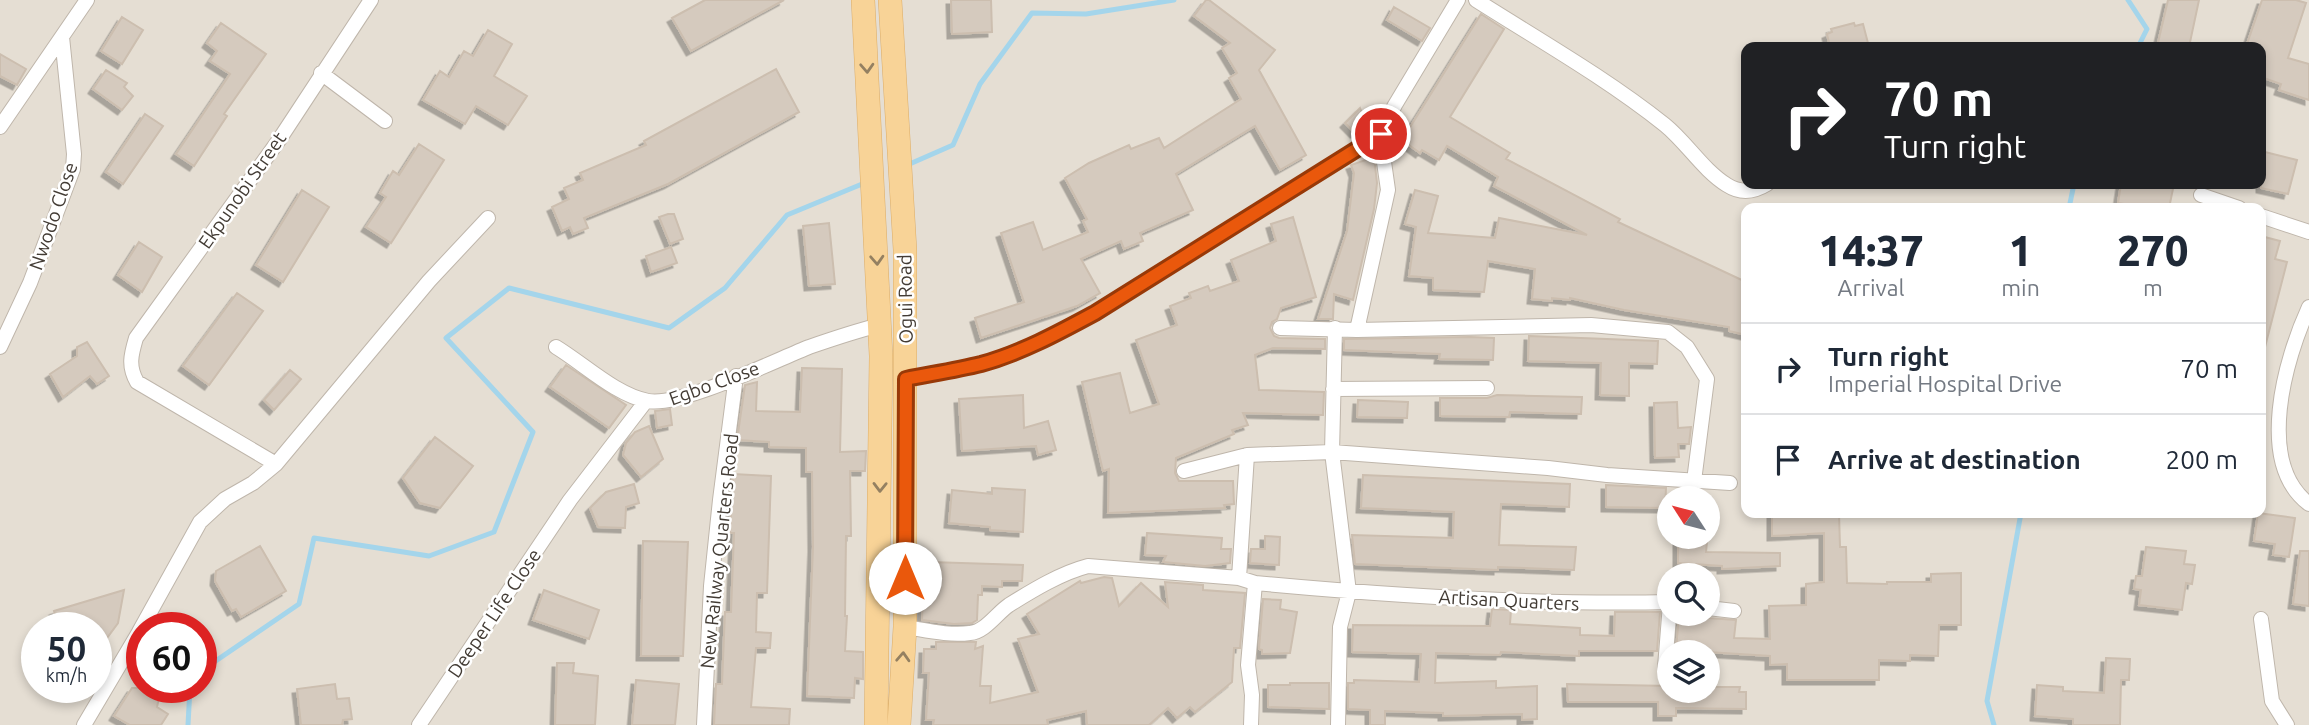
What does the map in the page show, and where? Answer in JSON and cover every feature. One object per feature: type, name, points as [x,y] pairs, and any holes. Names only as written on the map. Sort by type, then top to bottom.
[{"type":"main road","name":"Ogui Road","points":[[863,0],[880,325],[876,725]]},
{"type":"main road","name":"Ogui Road","points":[[890,0],[905,250],[905,627],[899,725]]},
{"type":"street","points":[[0,127],[87,0]]},
{"type":"street","name":"Ekpunobi Street","points":[[276,464],[137,382],[131,371],[130,357],[136,338],[279,140],[371,0]]},
{"type":"street","points":[[906,379],[980,364],[1019,351],[1056,334],[1095,313],[1381,134],[1395,105],[1458,0]]},
{"type":"street","points":[[1476,0],[1623,93],[1668,127],[1727,185],[1742,192],[1759,189]]},
{"type":"street","name":"Nwodo Close","points":[[0,347],[30,283],[73,169],[74,154],[62,37]]},
{"type":"street","points":[[321,73],[386,121]]},
{"type":"street","points":[[1357,330],[1388,190],[1381,134]]},
{"type":"street","points":[[2201,195],[2224,203]]},
{"type":"street","points":[[84,725],[200,523],[217,505],[253,483],[276,464],[429,281],[488,218]]},
{"type":"street","points":[[2266,218],[2309,232]]},
{"type":"street","points":[[2309,307],[2290,362],[2278,431],[2281,461],[2293,485],[2309,505]]},
{"type":"street","name":"Egbo Close","points":[[556,347],[622,391],[646,401],[661,402],[691,394],[810,347],[880,325]]},
{"type":"street","points":[[1280,328],[1357,330],[1591,325],[1668,332],[1687,347],[1707,379],[1694,481]]},
{"type":"street","points":[[1335,328],[1332,452],[1349,592],[1340,626],[1338,725]]},
{"type":"street","name":"New Railway Quarters Road","points":[[704,725],[711,586],[736,376]]},
{"type":"street","points":[[1333,389],[1487,388]]},
{"type":"street","name":"Deeper Life Close","points":[[419,725],[570,500],[646,401]]},
{"type":"street","points":[[1184,471],[1247,455],[1332,452],[1730,483]]},
{"type":"street","points":[[1239,578],[1247,455]]},
{"type":"street","name":"Artisan Quarters","points":[[905,627],[970,634],[979,631],[1011,604],[1068,572],[1088,566],[1239,578],[1255,583],[1349,592],[1586,604],[1657,603]]},
{"type":"street","points":[[1251,725],[1252,695],[1248,665],[1255,583]]},
{"type":"street","points":[[1720,609],[1734,611]]},
{"type":"street","points":[[2261,619],[2272,701],[2287,725]]},
{"type":"shaded area","points":[[0,0],[2309,0],[2309,725],[0,725]]},
{"type":"building","points":[[705,0],[784,0],[691,51],[672,18]]},
{"type":"building","points":[[951,0],[991,0],[992,32],[952,34]]},
{"type":"building","points":[[1206,0],[1275,50],[1259,70],[1306,155],[1280,170],[1255,126],[1176,174],[1193,210],[1140,233],[1143,241],[1124,249],[1121,241],[1081,259],[1100,293],[1077,306],[981,338],[975,318],[1024,302],[1001,233],[1033,222],[1043,250],[1088,232],[1083,221],[1087,219],[1065,178],[1089,163],[1129,145],[1131,149],[1159,138],[1164,148],[1241,99],[1229,78],[1237,73],[1222,48],[1230,43],[1194,16]]},
{"type":"building","points":[[2168,0],[2199,0],[2190,42],[2158,42]]},
{"type":"building","points":[[2262,0],[2296,0],[2306,3],[2288,58],[2309,64],[2309,100],[2279,90],[2281,84],[2266,79],[2266,42],[2248,42]]},
{"type":"building","points":[[1394,7],[1430,28],[1422,41],[1387,20]]},
{"type":"building","points":[[1481,14],[1504,29],[1450,117],[1510,153],[1506,159],[1620,219],[1618,222],[1741,280],[1741,334],[1729,331],[1729,327],[1624,310],[1570,298],[1552,298],[1552,301],[1532,299],[1535,269],[1488,261],[1484,292],[1433,290],[1433,278],[1409,276],[1416,227],[1405,224],[1415,190],[1438,196],[1428,233],[1495,238],[1499,218],[1587,235],[1494,186],[1498,177],[1447,146],[1439,160],[1422,150],[1420,153],[1402,140]]},
{"type":"building","points":[[122,17],[143,30],[122,64],[101,51]]},
{"type":"building","points":[[221,23],[266,54],[224,114],[227,116],[194,166],[176,154],[230,74],[210,61],[217,51],[207,43]]},
{"type":"building","points":[[1854,23],[1855,26],[1863,24],[1868,42],[1829,42],[1827,34],[1832,32],[1831,29]]},
{"type":"building","points":[[488,30],[512,44],[494,76],[527,96],[508,125],[476,106],[465,124],[423,100],[440,71],[449,77],[464,51],[473,56]]},
{"type":"building","points":[[0,54],[26,69],[17,85],[0,76]]},
{"type":"building","points":[[776,69],[799,112],[668,184],[584,218],[588,228],[573,234],[570,227],[562,231],[552,207],[569,199],[564,188],[583,180],[580,173],[646,145],[644,141]]},
{"type":"building","points":[[106,70],[127,83],[124,87],[133,96],[122,110],[93,89]]},
{"type":"building","points":[[1360,108],[1366,123],[1355,133],[1345,123]]},
{"type":"building","points":[[145,114],[163,126],[123,184],[106,172]]},
{"type":"building","points":[[419,144],[444,160],[391,243],[366,227],[386,197],[380,193],[393,171],[399,175]]},
{"type":"building","points":[[2266,152],[2297,160],[2288,194],[2266,189]]},
{"type":"building","points":[[1374,157],[1377,183],[1374,209],[1353,300],[1334,294],[1333,319],[1318,319],[1347,231],[1354,173],[1351,165]]},
{"type":"building","points":[[2120,189],[2173,189],[2170,203],[2118,203]]},
{"type":"building","points":[[302,190],[329,207],[283,282],[256,265]]},
{"type":"building","points":[[674,214],[683,239],[670,244],[659,217]]},
{"type":"building","points":[[1293,217],[1316,297],[1281,308],[1270,328],[1274,336],[1279,338],[1325,339],[1325,349],[1273,348],[1255,355],[1259,390],[1324,392],[1323,415],[1243,413],[1248,425],[1232,430],[1234,434],[1176,458],[1175,473],[1179,481],[1233,481],[1234,504],[1224,505],[1225,508],[1108,513],[1109,469],[1103,471],[1082,382],[1120,373],[1130,413],[1159,404],[1136,340],[1177,325],[1170,306],[1191,298],[1189,293],[1208,286],[1210,291],[1239,281],[1231,260],[1276,241],[1271,224]]},
{"type":"building","points":[[829,223],[835,284],[809,286],[803,226]]},
{"type":"building","points":[[2266,237],[2280,241],[2275,259],[2287,262],[2266,343]]},
{"type":"building","points":[[139,242],[162,257],[142,292],[118,275]]},
{"type":"building","points":[[671,247],[677,263],[651,272],[646,256]]},
{"type":"building","points":[[237,293],[263,311],[209,385],[183,366]]},
{"type":"building","points":[[1529,336],[1658,341],[1657,364],[1629,363],[1629,396],[1600,395],[1601,363],[1528,361]]},
{"type":"building","points":[[1494,338],[1493,360],[1439,359],[1440,354],[1344,350],[1344,339]]},
{"type":"building","points":[[87,342],[109,376],[97,384],[90,376],[63,397],[50,374],[77,356],[77,347]]},
{"type":"building","points":[[566,365],[626,405],[609,428],[550,387]]},
{"type":"building","points":[[802,368],[842,369],[840,452],[866,451],[865,471],[850,471],[851,536],[846,536],[845,651],[863,652],[863,679],[855,678],[854,698],[807,696],[813,547],[812,472],[806,472],[806,448],[769,447],[769,442],[737,440],[745,385],[757,382],[756,411],[800,412]]},
{"type":"building","points":[[290,370],[301,379],[274,410],[264,400]]},
{"type":"building","points":[[1023,395],[1024,428],[1048,421],[1056,450],[1038,455],[1036,446],[962,451],[959,399]]},
{"type":"building","points":[[1497,395],[1582,397],[1581,414],[1510,412],[1509,417],[1440,416],[1440,398],[1487,398]]},
{"type":"building","points":[[1358,400],[1408,402],[1407,418],[1357,417]]},
{"type":"building","points":[[1677,402],[1678,428],[1691,427],[1689,444],[1678,444],[1679,457],[1655,458],[1654,403]]},
{"type":"building","points":[[670,409],[672,425],[657,428],[655,411]]},
{"type":"building","points":[[649,426],[663,459],[641,477],[623,455],[626,443],[635,432]]},
{"type":"building","points":[[435,437],[473,466],[440,508],[420,503],[403,478]]},
{"type":"building","points":[[733,474],[771,476],[767,593],[757,593],[756,632],[771,633],[770,648],[756,648],[751,707],[790,709],[789,725],[714,725],[716,684],[722,684],[725,612],[731,612],[734,533],[730,533]]},
{"type":"building","points":[[1363,475],[1570,484],[1569,507],[1501,504],[1499,545],[1576,547],[1574,570],[1355,564],[1352,535],[1453,538],[1454,512],[1361,508]]},
{"type":"building","points":[[634,484],[639,503],[626,507],[625,528],[598,527],[590,508],[606,492]]},
{"type":"building","points":[[1606,485],[1657,488],[1657,508],[1606,507]]},
{"type":"building","points":[[992,488],[1025,490],[1023,532],[949,523],[952,490],[992,494]]},
{"type":"building","points":[[2266,514],[2295,518],[2289,557],[2273,555],[2275,544],[2254,541],[2257,518],[2266,518]]},
{"type":"building","points":[[1772,518],[1839,518],[1840,547],[1846,547],[1847,583],[1931,582],[1931,574],[1961,573],[1961,625],[1939,625],[1938,656],[1910,655],[1910,661],[1879,660],[1879,680],[1787,680],[1787,664],[1770,665],[1770,656],[1720,653],[1720,640],[1677,640],[1678,626],[1720,626],[1720,619],[1736,620],[1734,638],[1770,639],[1769,606],[1806,605],[1806,584],[1824,582],[1824,533],[1772,536]]},
{"type":"building","points":[[1147,533],[1222,538],[1221,549],[1231,549],[1230,563],[1205,566],[1163,562],[1166,556],[1145,555]]},
{"type":"building","points":[[1265,536],[1280,537],[1279,565],[1250,563],[1251,549],[1265,549]]},
{"type":"building","points":[[643,541],[688,542],[683,656],[641,656]]},
{"type":"building","points":[[260,546],[286,591],[241,617],[236,609],[232,611],[215,581],[216,571]]},
{"type":"building","points":[[2146,547],[2186,551],[2184,564],[2195,565],[2192,584],[2186,583],[2182,610],[2139,605],[2141,590],[2134,589],[2136,576],[2142,576]]},
{"type":"building","points":[[1678,550],[1780,553],[1780,566],[1722,569],[1720,563],[1678,563]]},
{"type":"building","points":[[2300,551],[2309,551],[2309,606],[2293,604]]},
{"type":"building","points":[[930,562],[1023,565],[1022,581],[1002,581],[1002,587],[982,586],[982,595],[978,595],[977,620],[972,623],[922,620],[923,596],[929,596]]},
{"type":"building","points":[[1104,577],[1112,578],[1119,606],[1141,583],[1168,607],[1165,582],[1203,585],[1203,590],[1245,593],[1240,648],[1234,648],[1232,682],[1195,712],[1190,707],[1177,718],[1168,708],[1149,725],[1087,725],[1086,711],[1047,720],[1048,725],[933,725],[934,720],[926,720],[929,673],[923,673],[924,649],[936,649],[936,642],[976,642],[975,649],[983,646],[980,686],[991,686],[990,703],[1038,692],[1018,639],[1039,634],[1027,614],[1080,581],[1081,583]]},
{"type":"building","points":[[124,590],[118,623],[112,631],[112,612],[54,611]]},
{"type":"building","points":[[544,590],[599,610],[589,639],[533,620]]},
{"type":"building","points":[[1263,599],[1281,600],[1280,609],[1297,612],[1290,653],[1262,654],[1259,649]]},
{"type":"building","points":[[1492,609],[1511,610],[1510,624],[1580,628],[1580,635],[1614,636],[1615,612],[1657,612],[1659,626],[1657,651],[1579,651],[1579,656],[1501,652],[1500,655],[1436,653],[1435,683],[1496,681],[1496,688],[1537,686],[1537,719],[1522,720],[1522,714],[1443,716],[1443,713],[1385,711],[1385,725],[1370,725],[1370,710],[1348,709],[1348,683],[1354,683],[1354,680],[1419,682],[1421,654],[1352,652],[1353,625],[1490,626]]},
{"type":"building","points":[[2106,658],[2130,659],[2129,680],[2121,680],[2120,725],[2073,725],[2073,719],[2035,716],[2037,685],[2063,687],[2063,691],[2104,693]]},
{"type":"building","points":[[557,663],[574,663],[573,673],[598,676],[595,725],[555,725]]},
{"type":"building","points":[[636,680],[679,684],[675,725],[632,725]]},
{"type":"building","points":[[1329,683],[1329,709],[1268,707],[1268,685]]},
{"type":"building","points":[[335,684],[337,699],[349,698],[352,719],[343,720],[342,725],[301,725],[297,689]]},
{"type":"building","points":[[1567,684],[1657,686],[1657,702],[1568,702]]},
{"type":"building","points":[[1720,687],[1740,687],[1739,692],[1746,692],[1746,709],[1676,708],[1676,716],[1658,716],[1658,703],[1720,703]]},
{"type":"building","points":[[126,697],[126,703],[158,703],[157,707],[168,714],[161,725],[130,725],[114,716]]},
{"type":"waterway","points":[[905,166],[953,145],[980,84],[1032,13],[1086,14],[1174,0]]},
{"type":"waterway","points":[[2128,0],[2147,29],[2140,42]]},
{"type":"waterway","points":[[217,660],[299,604],[314,538],[429,556],[494,532],[533,432],[446,338],[509,288],[669,328],[725,288],[787,215],[867,182]]},
{"type":"waterway","points":[[2070,203],[2073,189]]},
{"type":"waterway","points":[[1994,725],[1987,701],[2020,518]]},
{"type":"waterway","points":[[188,725],[189,703]]},
{"type":"route","points":[[905,578],[906,379],[980,364],[1019,351],[1056,334],[1095,313],[1381,134]]}]
